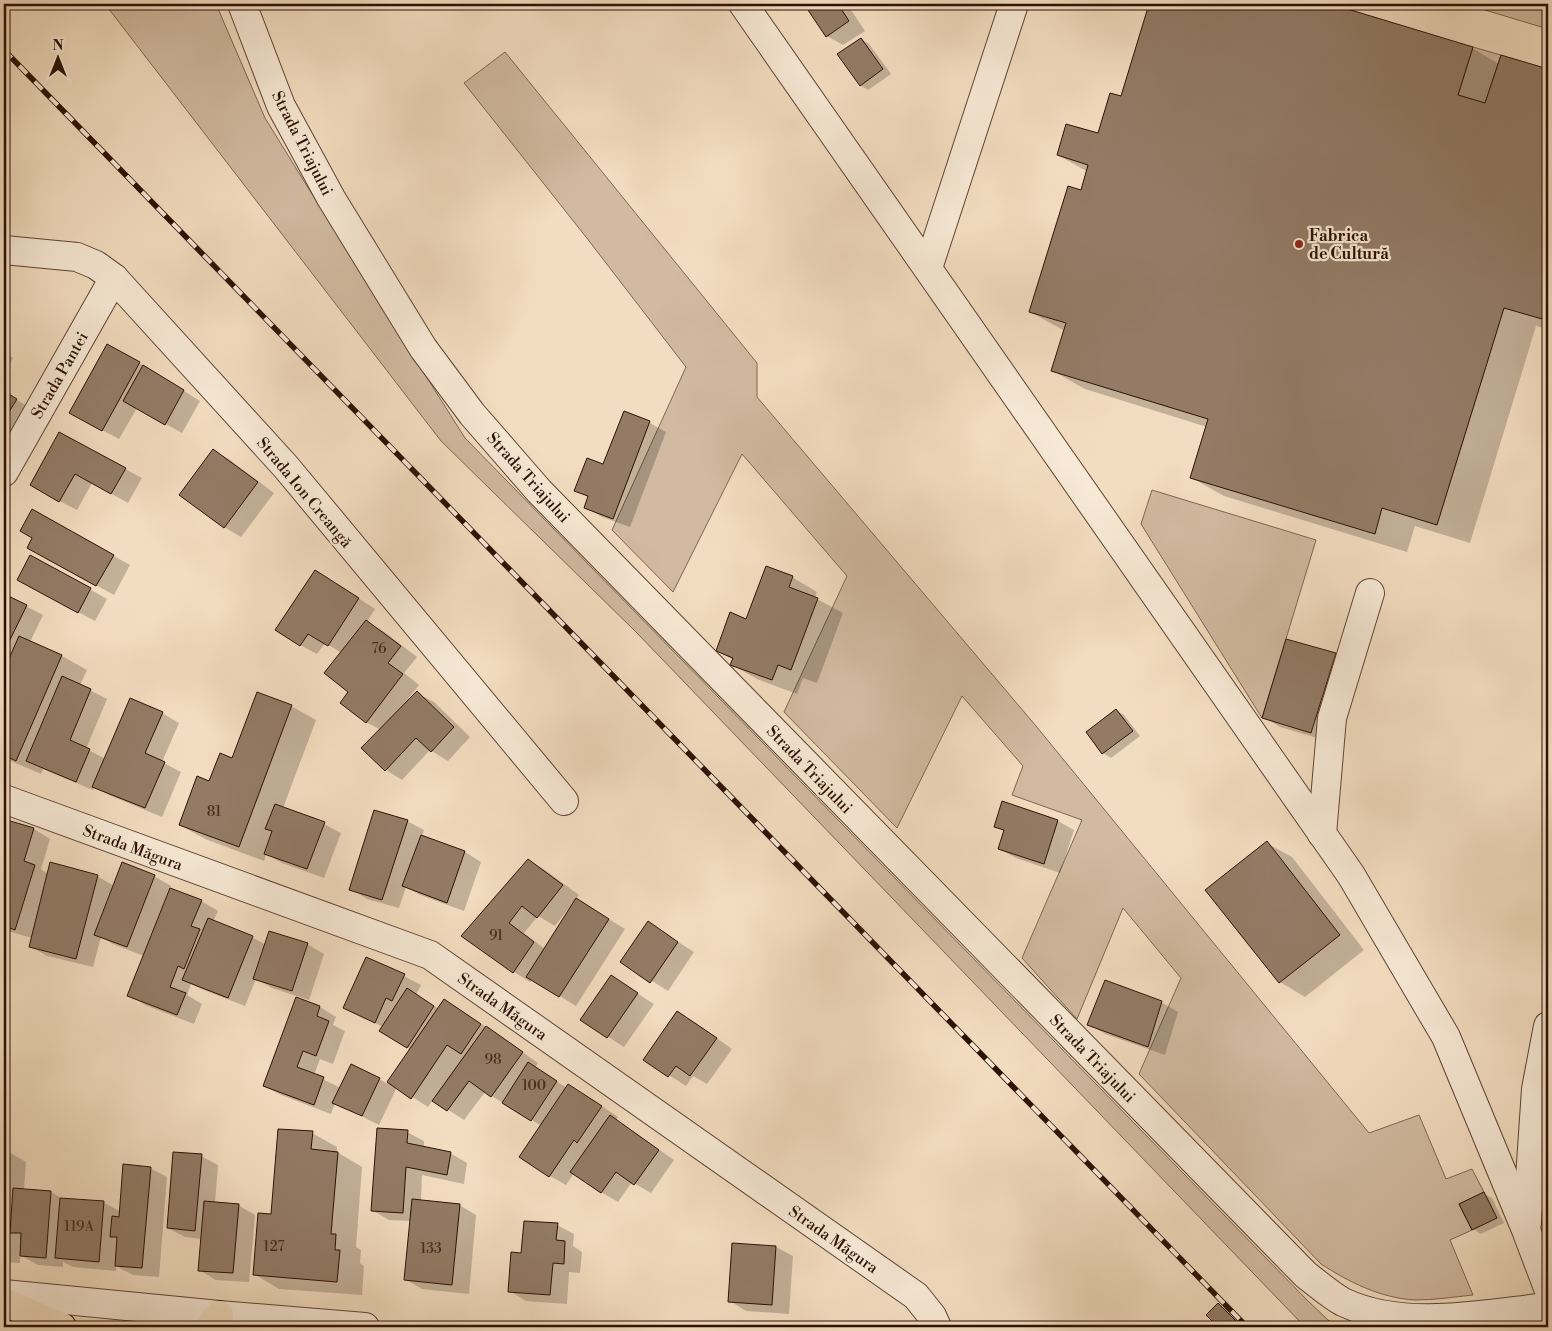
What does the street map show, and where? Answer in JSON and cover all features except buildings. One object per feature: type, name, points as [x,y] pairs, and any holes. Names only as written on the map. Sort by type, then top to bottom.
[{"type":"main road","points":[[4,1302],[62,1327]]},
{"type":"street","name":"Strada Triajului","points":[[242,4],[282,106],[331,198],[423,348],[472,414],[539,491],[1306,1275],[1342,1301],[1373,1312],[1411,1318],[1459,1316],[1548,1307]]},
{"type":"street","points":[[742,4],[1351,875],[1446,1037],[1548,1288]]},
{"type":"street","points":[[928,268],[1014,4]]},
{"type":"street","name":"Strada Ion Creangă","points":[[4,250],[77,257],[96,265],[114,278],[286,467],[564,801]]},
{"type":"street","name":"Strada Pantei","points":[[4,472],[114,278]]},
{"type":"street","points":[[1322,834],[1332,718],[1370,594]]},
{"type":"street","name":"Strada Măgura","points":[[4,800],[430,956],[916,1296],[932,1316],[937,1327]]},
{"type":"street","points":[[1526,1230],[1536,1089],[1548,1026]]},
{"type":"street","points":[[4,1294],[214,1321],[365,1327]]},
{"type":"shaded area","points":[[105,4],[216,4],[265,118],[465,438],[1307,1300],[1328,1320],[1340,1327],[1305,1327],[636,632],[441,441]]},
{"type":"shaded area","points":[[1465,4],[1548,4],[1548,29]]},
{"type":"shaded area","points":[[1473,47],[1501,55],[1485,103],[1458,95]]},
{"type":"shaded area","points":[[505,52],[757,363],[757,397],[1036,726],[1369,1133],[1419,1115],[1446,1179],[1472,1169],[1484,1192],[1459,1204],[1472,1230],[1450,1240],[1473,1295],[1437,1299],[1402,1299],[1365,1288],[1321,1264],[1139,1074],[1181,978],[1123,908],[1077,1019],[1022,958],[1082,820],[1012,795],[1023,766],[962,696],[897,828],[784,712],[847,576],[742,454],[673,592],[612,530],[686,367],[464,83]]},
{"type":"shaded area","points":[[1152,490],[1316,540],[1262,718],[1141,524]]},
{"type":"railway","points":[[4,50],[1247,1327]]},
{"type":"place","name":"Fabrica de Cultură","points":[[1299,244]]}]
